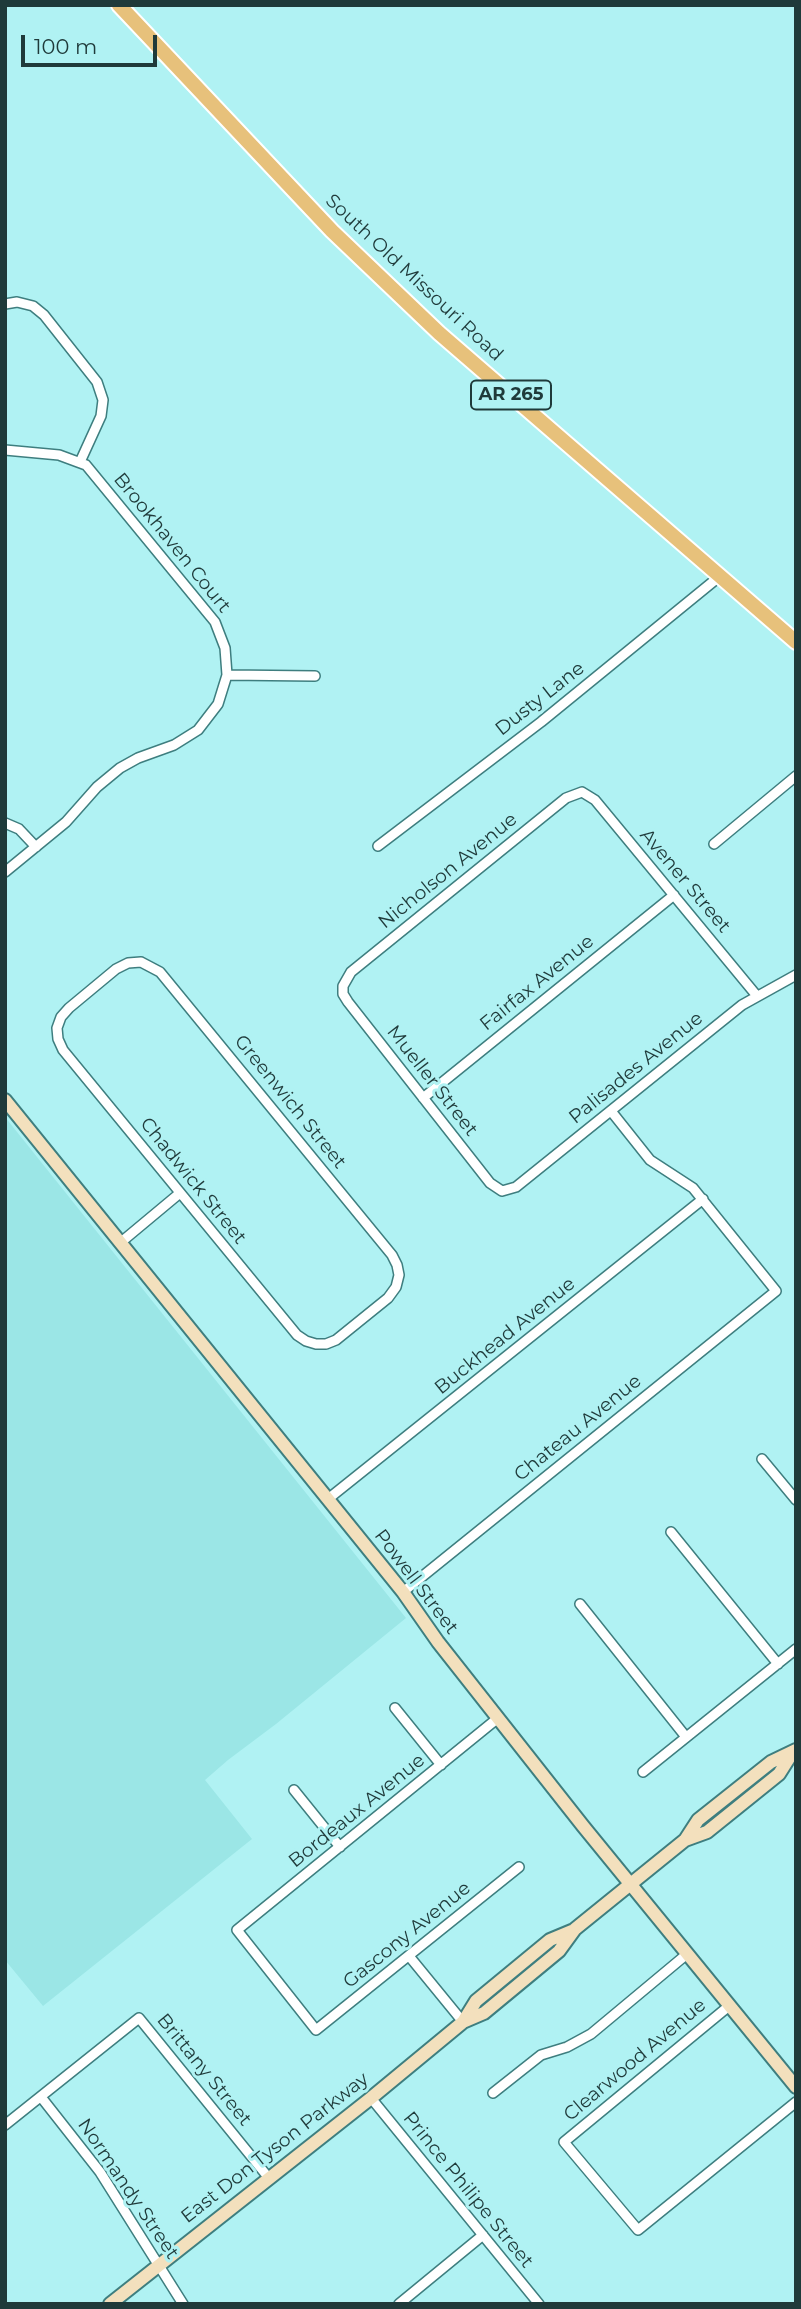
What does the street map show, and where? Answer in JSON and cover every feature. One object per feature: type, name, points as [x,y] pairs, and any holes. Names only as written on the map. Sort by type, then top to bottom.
[{"type":"main road","name":"South Old Missouri Road","points":[[119,5],[332,230],[439,332],[796,642]]},
{"type":"street","points":[[5,304],[17,302],[33,306],[44,315],[97,382],[103,400],[101,416],[80,462],[60,455],[5,450]]},
{"type":"street","name":"Brookhaven Court","points":[[5,872],[66,822],[97,787],[120,768],[138,758],[174,745],[198,730],[218,704],[227,675],[225,648],[215,622],[93,472],[80,462]]},
{"type":"street","name":"Dusty Lane","points":[[378,846],[541,722],[720,576]]},
{"type":"street","points":[[227,675],[315,676]]},
{"type":"street","points":[[714,844],[796,776]]},
{"type":"street","name":"Avener Street","points":[[582,792],[595,800],[757,996]]},
{"type":"street","name":"Nicholson Avenue","points":[[342,986],[351,972],[566,798],[582,792]]},
{"type":"street","points":[[5,823],[19,829],[36,847]]},
{"type":"street","name":"Fairfax Avenue","points":[[423,1098],[674,895]]},
{"type":"street","name":"Chadwick Street","points":[[141,962],[128,963],[116,969],[61,1017],[57,1028],[63,1050],[297,1335],[316,1344]]},
{"type":"street","name":"Greenwich Street","points":[[141,962],[160,972],[397,1265],[399,1275],[396,1287],[388,1298],[337,1340],[316,1344]]},
{"type":"street","name":"Palisades Avenue","points":[[502,1191],[516,1187],[742,1005],[796,975]]},
{"type":"street","name":"Mueller Street","points":[[342,986],[348,1002],[490,1183],[502,1191]]},
{"type":"street","name":"Powell Street","points":[[5,1100],[328,1499],[498,1718],[796,2087]]},
{"type":"street","points":[[611,1111],[650,1160],[693,1188],[703,1199]]},
{"type":"street","points":[[120,1242],[180,1193]]},
{"type":"street","name":"Chateau Avenue","points":[[402,1592],[776,1291],[703,1199]]},
{"type":"street","name":"Buckhead Avenue","points":[[328,1499],[703,1199]]},
{"type":"street","points":[[762,1459],[796,1500]]},
{"type":"street","points":[[671,1532],[778,1664]]},
{"type":"street","points":[[580,1604],[686,1737]]},
{"type":"street","points":[[643,1772],[796,1649]]},
{"type":"street","points":[[395,1708],[441,1765]]},
{"type":"street","name":"Bordeaux Avenue","points":[[316,2030],[237,1930],[498,1718]]},
{"type":"street","name":"East Don Tyson Parkway","points":[[110,2304],[463,2022],[484,2013],[559,1951],[575,1929],[685,1840],[707,1832],[779,1774],[794,1755]]},
{"type":"street","points":[[294,1790],[340,1847]]},
{"type":"street","name":"Gascony Avenue","points":[[316,2030],[520,1867]]},
{"type":"street","points":[[493,2093],[541,2056],[567,2047],[591,2034],[687,1954]]},
{"type":"street","points":[[409,1956],[463,2022]]},
{"type":"street","name":"Clearwood Avenue","points":[[729,2006],[564,2142],[638,2230],[796,2102]]},
{"type":"street","name":"Brittany Street","points":[[41,2097],[139,2018],[268,2177]]},
{"type":"street","points":[[5,2125],[41,2097]]},
{"type":"street","name":"Normandy Street","points":[[41,2097],[100,2172],[183,2304]]},
{"type":"street","name":"Prince Philipe Street","points":[[371,2098],[539,2304]]},
{"type":"street","points":[[399,2304],[483,2235]]},
{"type":"shaded area","points":[[5,1117],[406,1618],[205,1780],[252,1839],[43,2006],[5,1960]]}]
